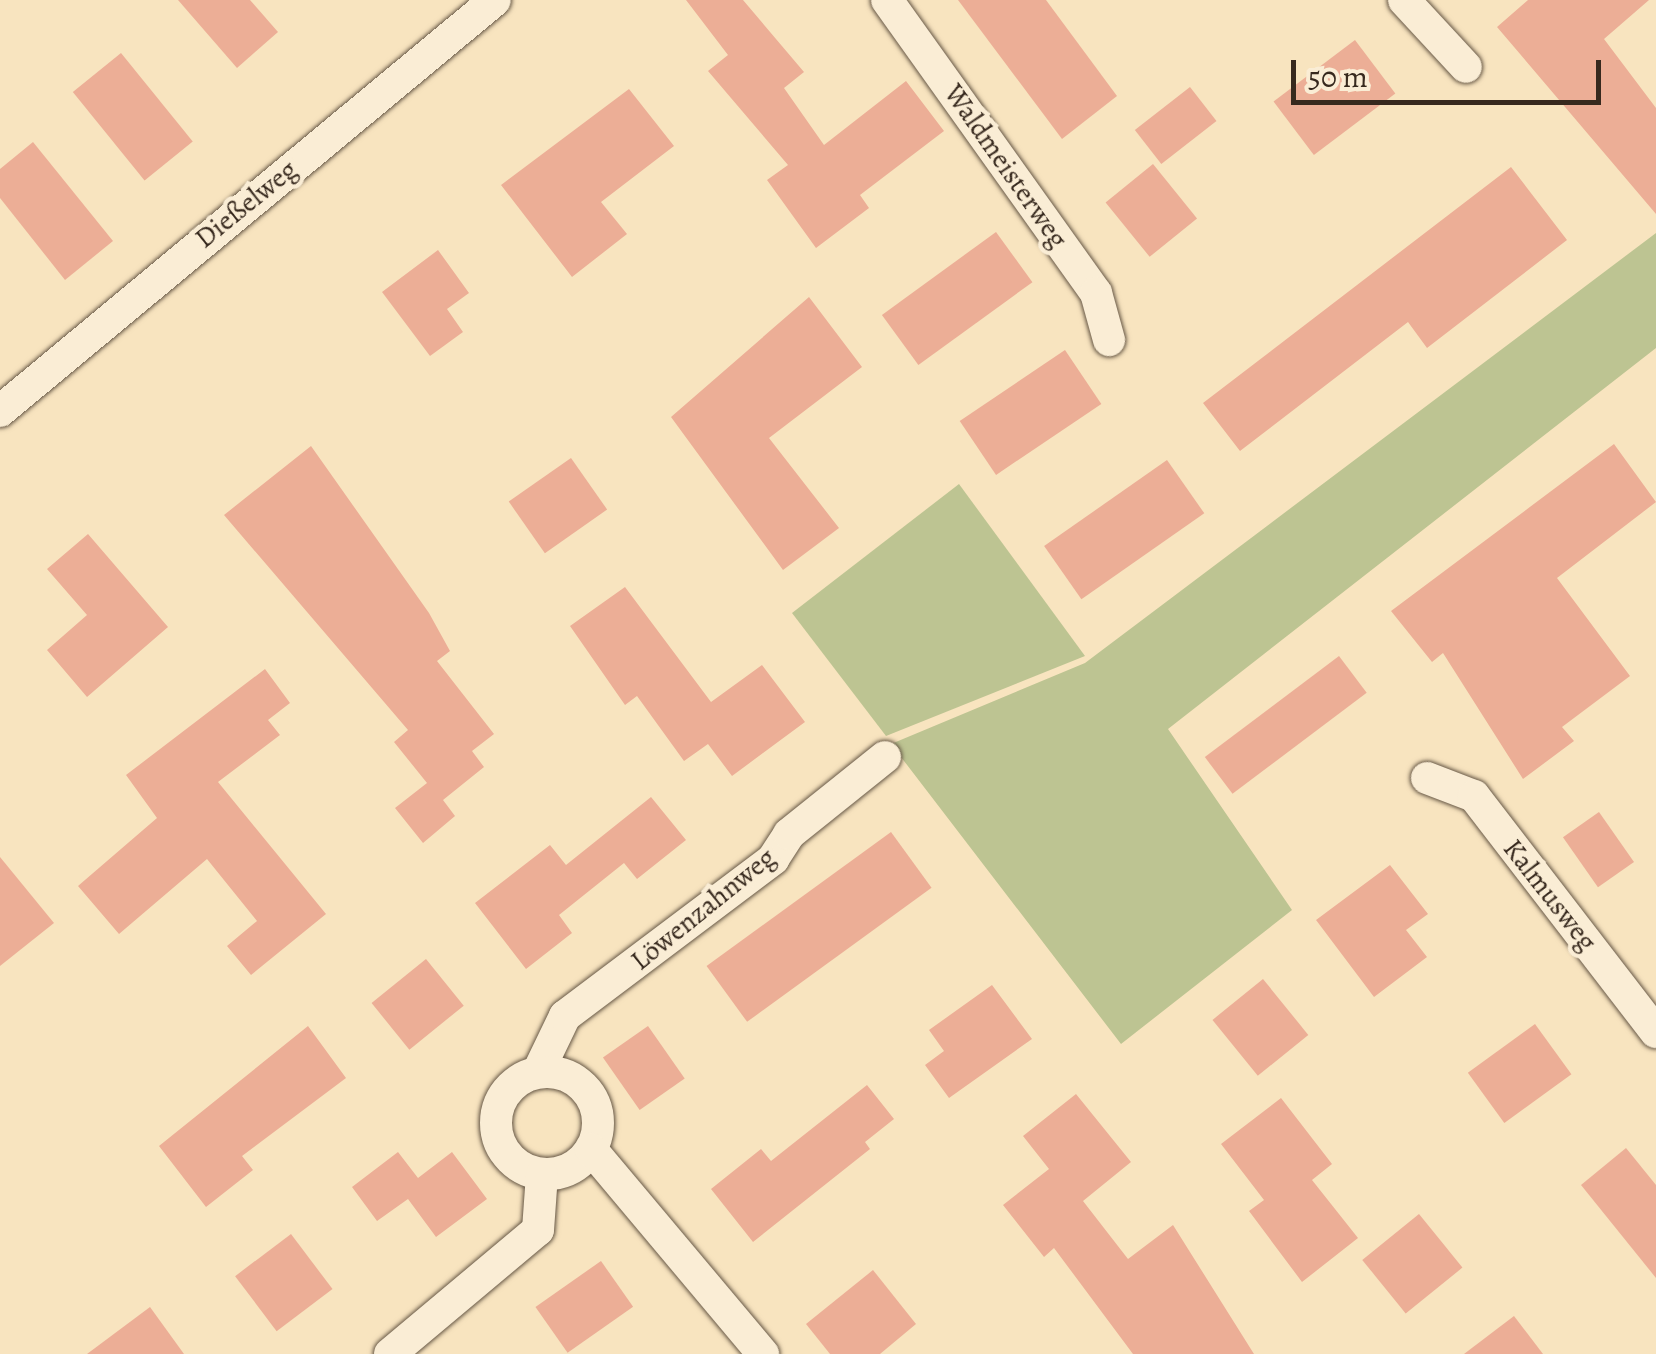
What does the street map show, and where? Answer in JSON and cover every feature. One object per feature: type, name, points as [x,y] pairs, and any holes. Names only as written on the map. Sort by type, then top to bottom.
[{"type":"street","name":"Dießelweg","points":[[0,410],[495,0]]},
{"type":"street","name":"Waldmeisterweg","points":[[887,0],[1096,292],[1109,340]]},
{"type":"street","points":[[1404,0],[1466,67]]},
{"type":"street","name":"Löwenzahnweg","points":[[542,1174],[513,1161],[496,1117],[510,1088],[538,1072],[565,1016],[773,859],[789,834],[885,758]]},
{"type":"street","name":"Kalmusweg","points":[[1428,778],[1474,796],[1656,1032]]},
{"type":"street","points":[[390,1354],[538,1230],[542,1174],[570,1168],[591,1149],[598,1117],[584,1087],[538,1072]]},
{"type":"street","points":[[591,1149],[763,1354]]},
{"type":"green space","points":[[1656,233],[1656,348],[1168,729],[1292,910],[1121,1044],[891,744],[1085,663]]},
{"type":"green space","points":[[959,484],[1085,656],[886,736],[792,613]]},
{"type":"building","points":[[178,0],[250,0],[278,32],[237,68]]},
{"type":"building","points":[[686,0],[743,0],[804,72],[784,88],[824,145],[906,81],[944,131],[860,195],[869,208],[816,248],[767,180],[788,165],[708,71],[728,55]]},
{"type":"building","points":[[958,0],[1046,0],[1117,96],[1062,139]]},
{"type":"building","points":[[1528,0],[1649,0],[1604,39],[1656,108],[1656,214],[1497,27]]},
{"type":"building","points":[[1355,40],[1395,94],[1314,155],[1274,101]]},
{"type":"building","points":[[121,53],[193,142],[145,181],[73,92]]},
{"type":"building","points":[[1190,87],[1216,121],[1161,164],[1135,130]]},
{"type":"building","points":[[629,89],[674,146],[601,202],[627,234],[572,277],[501,185]]},
{"type":"building","points":[[33,142],[113,241],[65,280],[0,198],[0,169]]},
{"type":"building","points":[[1153,164],[1197,218],[1150,257],[1106,202]]},
{"type":"building","points":[[1511,167],[1567,240],[1427,348],[1408,322],[1240,451],[1203,403]]},
{"type":"building","points":[[996,232],[1032,282],[918,365],[882,315]]},
{"type":"building","points":[[438,250],[469,293],[447,309],[463,332],[430,356],[382,292]]},
{"type":"building","points":[[809,297],[862,367],[769,438],[839,528],[783,570],[671,417]]},
{"type":"building","points":[[1065,350],[1101,404],[996,475],[960,421]]},
{"type":"building","points":[[1614,444],[1656,502],[1557,578],[1630,676],[1562,727],[1574,741],[1523,779],[1443,653],[1432,662],[1391,611]]},
{"type":"building","points":[[311,446],[429,613],[450,651],[437,661],[494,734],[472,751],[484,767],[443,800],[455,816],[423,843],[395,808],[427,783],[394,742],[408,730],[224,515]]},
{"type":"building","points":[[571,458],[607,510],[545,553],[509,502]]},
{"type":"building","points":[[1167,460],[1204,513],[1081,599],[1044,546]]},
{"type":"building","points":[[88,534],[168,627],[87,697],[47,650],[87,615],[47,569]]},
{"type":"building","points":[[625,587],[711,702],[762,665],[805,722],[732,776],[708,744],[684,761],[637,696],[625,705],[570,626]]},
{"type":"building","points":[[1339,656],[1367,693],[1233,794],[1205,757]]},
{"type":"building","points":[[265,669],[290,703],[268,720],[280,735],[218,782],[326,914],[251,975],[227,946],[257,921],[207,859],[119,934],[78,886],[157,818],[126,775]]},
{"type":"building","points":[[651,797],[686,840],[637,879],[624,863],[559,915],[572,933],[526,969],[475,903],[550,845],[566,865]]},
{"type":"building","points":[[1599,812],[1634,862],[1598,887],[1563,837]]},
{"type":"building","points":[[891,832],[932,888],[747,1022],[707,966]]},
{"type":"building","points":[[0,857],[54,923],[0,966]]},
{"type":"building","points":[[1390,865],[1428,914],[1406,930],[1427,957],[1374,997],[1316,920]]},
{"type":"building","points":[[426,959],[464,1006],[409,1050],[372,1003]]},
{"type":"building","points":[[1263,979],[1308,1035],[1258,1076],[1212,1020]]},
{"type":"building","points":[[992,985],[1032,1039],[949,1098],[925,1065],[944,1051],[929,1030]]},
{"type":"building","points":[[1535,1024],[1571,1074],[1504,1123],[1468,1073]]},
{"type":"building","points":[[308,1026],[346,1078],[242,1156],[253,1170],[206,1207],[159,1146]]},
{"type":"building","points":[[648,1026],[685,1078],[640,1110],[603,1058]]},
{"type":"building","points":[[867,1085],[894,1119],[865,1142],[870,1149],[753,1242],[711,1189],[761,1149],[771,1161]]},
{"type":"building","points":[[1076,1094],[1131,1162],[1083,1201],[1128,1259],[1173,1225],[1254,1354],[1133,1354],[1054,1248],[1044,1257],[1003,1205],[1049,1169],[1023,1136]]},
{"type":"building","points":[[1281,1098],[1332,1164],[1312,1180],[1358,1238],[1302,1282],[1249,1211],[1264,1200],[1221,1144]]},
{"type":"building","points":[[1626,1148],[1656,1185],[1656,1278],[1581,1185]]},
{"type":"building","points":[[398,1152],[418,1178],[452,1152],[487,1199],[436,1237],[408,1199],[377,1221],[352,1187]]},
{"type":"building","points":[[1419,1214],[1462,1268],[1406,1314],[1362,1260]]},
{"type":"building","points":[[291,1234],[333,1289],[277,1331],[235,1276]]},
{"type":"building","points":[[601,1261],[633,1307],[568,1353],[535,1307]]},
{"type":"building","points":[[873,1270],[916,1324],[880,1354],[830,1354],[806,1324]]},
{"type":"building","points":[[150,1307],[184,1354],[87,1354]]},
{"type":"building","points":[[1514,1316],[1543,1354],[1464,1354]]}]
